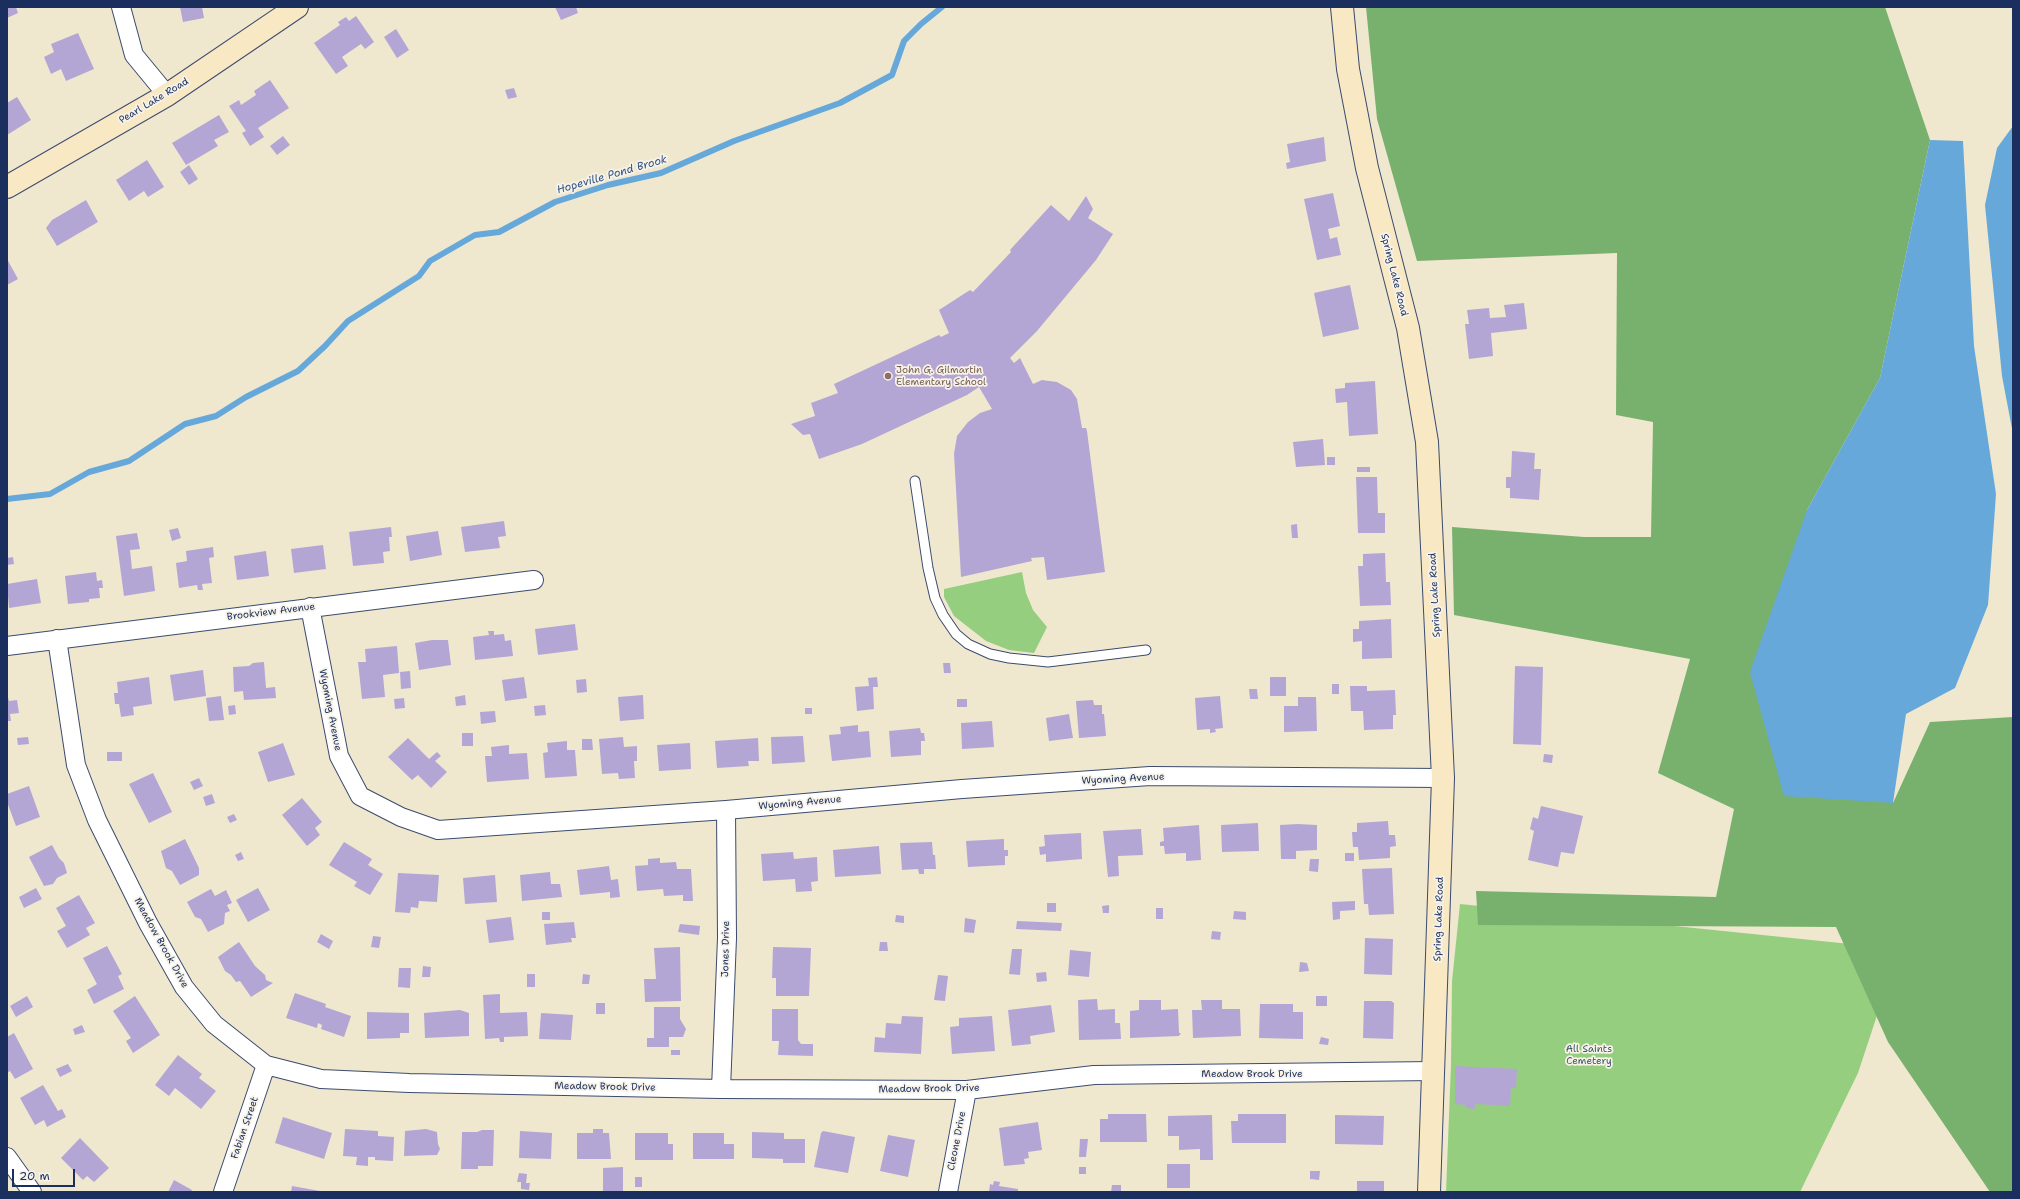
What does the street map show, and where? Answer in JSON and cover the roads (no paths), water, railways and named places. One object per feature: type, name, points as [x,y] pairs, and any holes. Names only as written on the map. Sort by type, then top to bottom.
[{"type":"main road","name":"Pearl Lake Road","points":[[7,187],[167,95],[297,7]]},
{"type":"main road","name":"Spring Lake Road","points":[[1342,7],[1348,69],[1367,168],[1408,328],[1427,442],[1443,778],[1429,1192]]},
{"type":"street","points":[[121,7],[134,55],[167,95]]},
{"type":"street","name":"Brookview Avenue","points":[[7,646],[534,580]]},
{"type":"street","name":"Wyoming Avenue","points":[[310,607],[339,756],[360,796],[401,817],[438,830],[726,810],[962,789],[1150,776],[1443,778]]},
{"type":"street","name":"Meadow Brook Drive","points":[[57,639],[76,766],[97,820],[148,923],[184,987],[214,1024],[266,1065],[321,1079],[409,1083],[721,1089],[967,1090],[1094,1075],[1434,1071]]},
{"type":"street","name":"Jones Drive","points":[[721,1089],[728,938],[726,810]]},
{"type":"street","name":"Fabian Street","points":[[223,1192],[266,1065]]},
{"type":"street","name":"Cleone Drive","points":[[948,1192],[967,1090]]},
{"type":"street","points":[[7,1157],[32,1192]]},
{"type":"lane","points":[[915,481],[928,568],[935,598],[943,615],[956,634],[968,644],[990,654],[1009,658],[1048,662],[1146,650]]},
{"type":"water","points":[[2013,126],[2013,434],[2002,376],[1985,205],[1997,148]]},
{"type":"water","points":[[1930,140],[1963,141],[1974,346],[1996,494],[1988,605],[1955,688],[1906,714],[1893,803],[1784,796],[1750,672],[1807,510],[1880,378]]},
{"type":"waterway","name":"Hopeville Pond Brook","points":[[7,499],[50,494],[89,472],[129,461],[185,424],[216,416],[246,397],[298,371],[325,346],[348,321],[419,276],[430,261],[475,235],[499,232],[555,202],[608,185],[661,173],[734,141],[840,103],[892,75],[904,41],[921,24],[942,7]]},
{"type":"place","name":"John G. Gilmartin Elementary School","points":[[888,376]]},
{"type":"park label","name":"All Saints Cemetery","points":[[1589,1054]]}]
